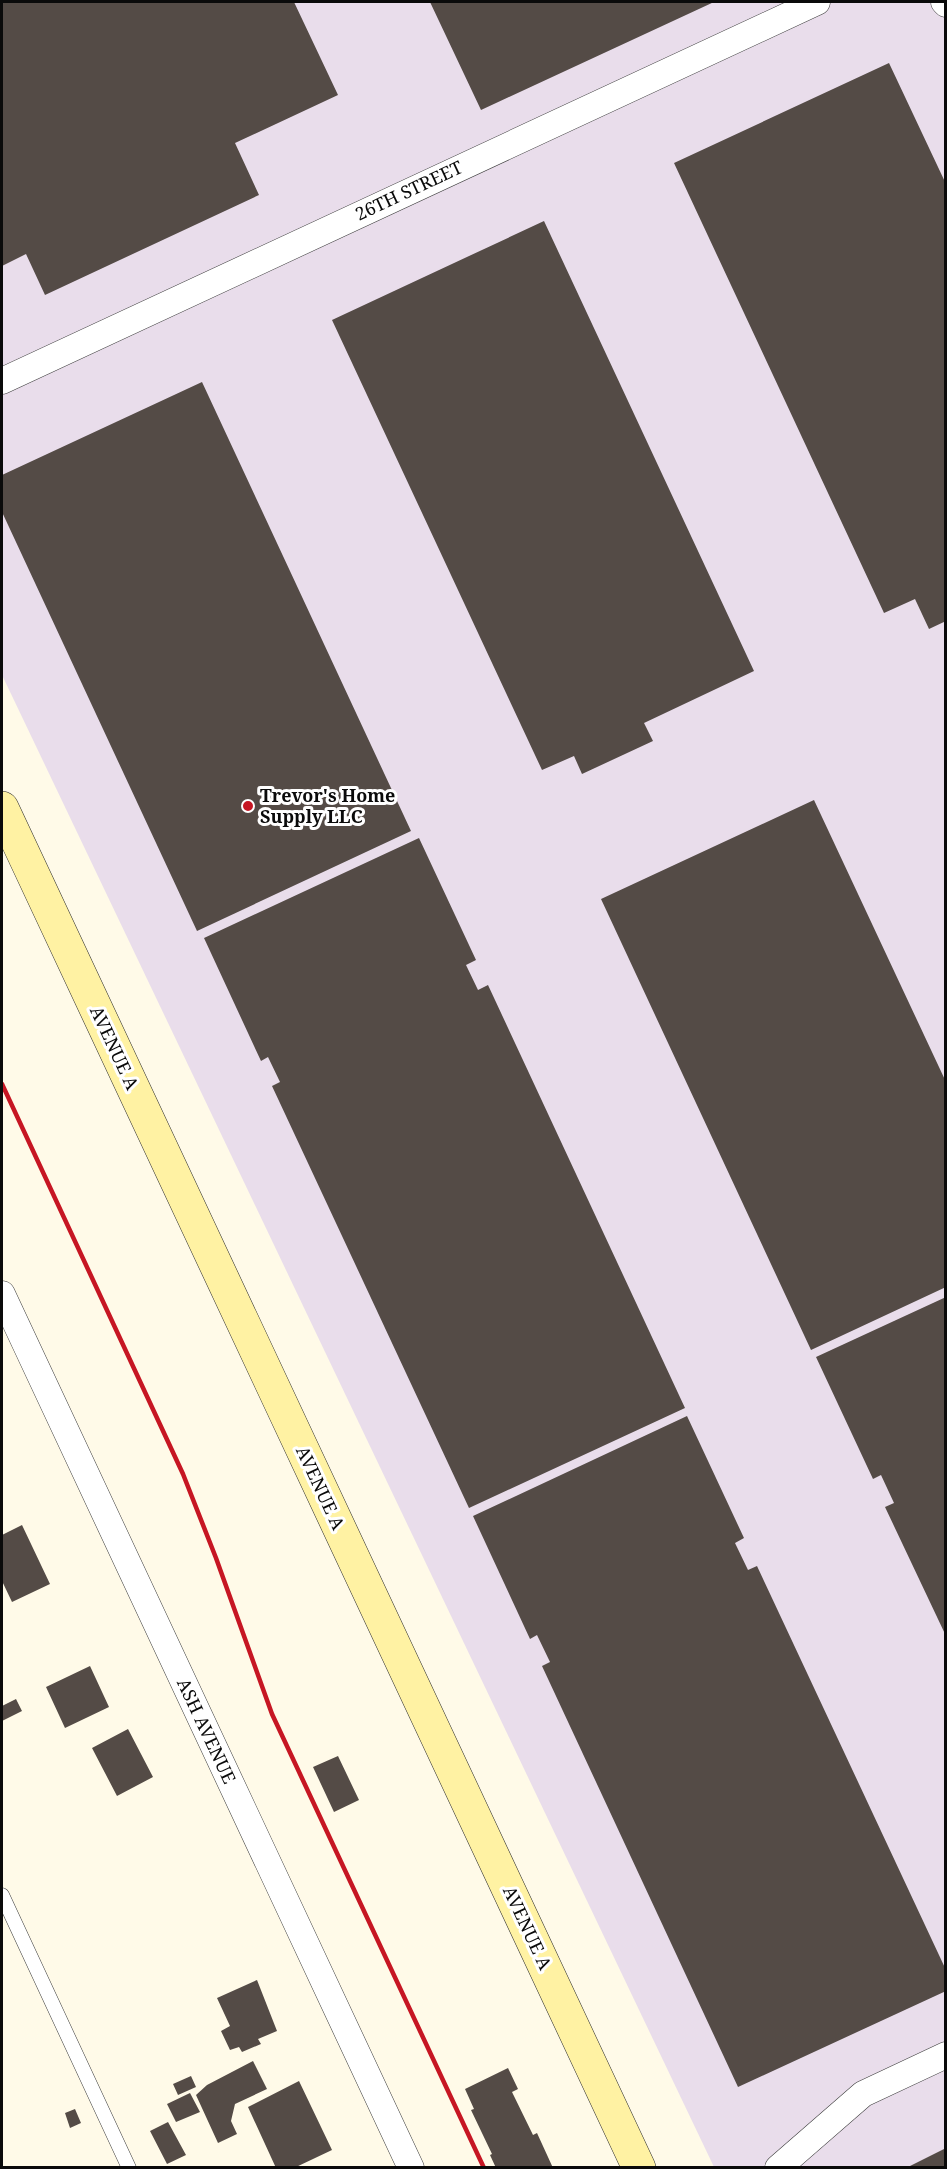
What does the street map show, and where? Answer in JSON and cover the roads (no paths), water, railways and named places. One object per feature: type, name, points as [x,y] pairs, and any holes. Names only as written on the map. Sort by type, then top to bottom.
[{"type":"main road","name":"AVENUE A","points":[[2,808],[639,2168]]},
{"type":"street","name":"26TH STREET","points":[[2,381],[817,2]]},
{"type":"street","name":"ASH AVENUE","points":[[2,1294],[411,2168]]},
{"type":"street","points":[[778,2168],[863,2094],[945,2055]]},
{"type":"lane","points":[[2,1895],[129,2168]]},
{"type":"railway","points":[[2,1084],[183,1474],[272,1714],[484,2168]]},
{"type":"place","name":"Trevor's Home Supply LLC","points":[[248,806]]}]
